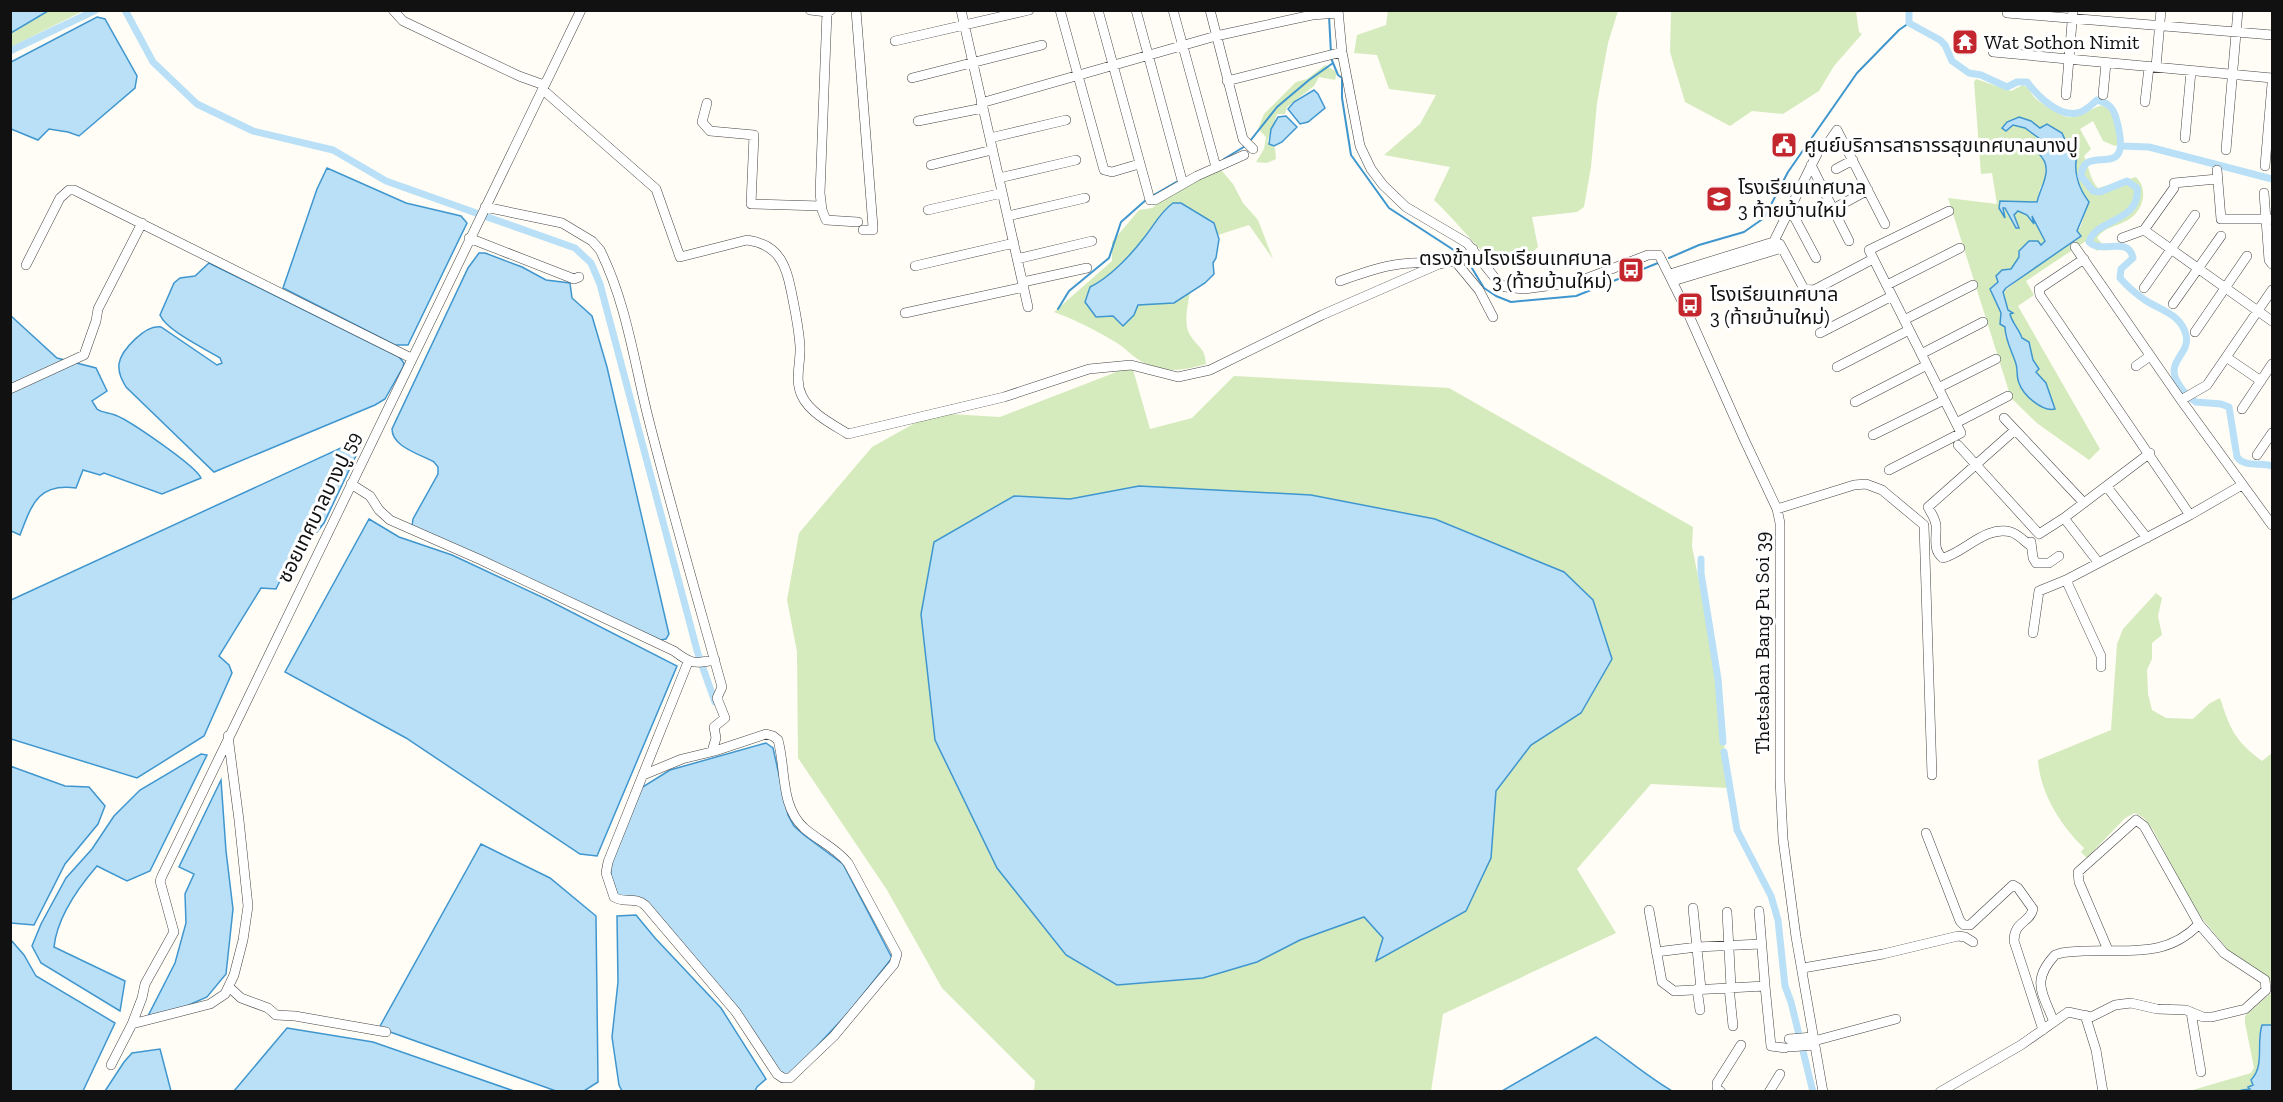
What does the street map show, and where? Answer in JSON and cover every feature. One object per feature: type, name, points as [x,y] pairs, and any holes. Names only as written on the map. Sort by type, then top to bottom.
[{"type":"street","points":[[393,10],[404,21],[543,87],[656,189],[680,257],[747,240],[766,246],[779,257],[786,269],[796,318],[800,346],[798,376],[800,392],[808,405],[848,434],[1004,397],[1089,369],[1131,365],[1170,376],[1198,374],[1322,315],[1439,264],[1465,256],[1493,317]]},
{"type":"street","name":"ซอยเทศบาลบางปู 59","points":[[111,1065],[132,1024],[145,984],[174,932],[160,881],[162,876],[580,10]]},
{"type":"street","points":[[810,10],[829,11],[821,206],[826,220],[873,230],[856,10]]},
{"type":"street","points":[[961,10],[1028,306]]},
{"type":"street","points":[[895,40],[1029,10]]},
{"type":"street","points":[[1060,10],[1104,170],[1112,172],[1139,164]]},
{"type":"street","points":[[1098,10],[1150,198],[1155,200],[1215,164],[1244,155]]},
{"type":"street","points":[[1136,10],[1182,182]]},
{"type":"street","points":[[1173,10],[1215,164]]},
{"type":"street","points":[[1209,10],[1243,139],[1249,146]]},
{"type":"street","points":[[2145,102],[2161,10]]},
{"type":"street","points":[[2226,150],[2238,10]]},
{"type":"street","points":[[918,121],[982,106],[1216,36],[1333,12]]},
{"type":"street","name":"Thetsaban Bang Pu Soi 39","points":[[1333,12],[1334,54],[1360,146],[1371,170],[1388,191],[1406,207],[1459,237],[1465,256],[1499,283],[1513,288],[1533,289],[1577,282],[1653,254],[1662,258],[1777,508],[1780,523],[1780,780],[1783,835],[1823,1092]]},
{"type":"street","points":[[2007,12],[2073,14],[2160,26],[2272,35]]},
{"type":"street","points":[[2066,95],[2073,14]]},
{"type":"street","points":[[912,78],[1042,45]]},
{"type":"street","points":[[1993,52],[2272,78]]},
{"type":"street","points":[[1227,81],[1334,54]]},
{"type":"street","points":[[2103,95],[2106,63]]},
{"type":"street","points":[[2186,138],[2191,71]]},
{"type":"street","points":[[2265,166],[2272,84]]},
{"type":"street","points":[[707,103],[702,122],[710,131],[754,135],[751,204],[821,206]]},
{"type":"street","points":[[990,138],[1066,120]]},
{"type":"street","points":[[1773,243],[1811,165],[1837,130],[1885,224]]},
{"type":"street","points":[[931,165],[992,150]]},
{"type":"street","points":[[999,178],[1076,160]]},
{"type":"street","points":[[1836,169],[1853,160]]},
{"type":"street","points":[[1811,165],[1849,242]]},
{"type":"street","points":[[2122,238],[2144,230],[2174,185],[2217,175],[2221,219],[2270,219]]},
{"type":"street","points":[[1833,209],[1868,189]]},
{"type":"street","points":[[26,265],[60,198],[69,190],[80,191],[411,358]]},
{"type":"street","points":[[928,210],[1002,193]]},
{"type":"street","points":[[2264,193],[2270,219],[2269,260],[2272,264]]},
{"type":"street","points":[[1008,216],[1086,198]]},
{"type":"street","points":[[483,209],[562,223],[592,241],[600,250],[631,341],[667,495],[702,662],[722,687],[717,698],[725,718],[714,727],[715,751]]},
{"type":"street","points":[[1790,209],[1816,258]]},
{"type":"street","points":[[1889,470],[1961,433],[1869,250],[1949,211]]},
{"type":"street","points":[[2144,288],[2195,215]]},
{"type":"street","points":[[10,389],[84,355],[98,309],[142,224]]},
{"type":"street","points":[[2144,230],[2272,321]]},
{"type":"street","points":[[2174,304],[2221,236]]},
{"type":"street","points":[[469,238],[574,279],[579,277]]},
{"type":"street","points":[[1017,259],[1092,241]]},
{"type":"street","points":[[915,266],[1014,243]]},
{"type":"street","points":[[1672,278],[1773,243],[1780,244],[1784,248],[1804,289],[1809,291],[1873,259]]},
{"type":"street","points":[[2075,247],[2150,356],[2272,525]]},
{"type":"street","points":[[1672,278],[1784,248]]},
{"type":"street","points":[[1887,285],[1960,248]]},
{"type":"street","points":[[2194,332],[2247,256]]},
{"type":"street","points":[[2084,259],[2038,291],[2190,515]]},
{"type":"street","points":[[1340,281],[1392,264],[1416,261],[1439,264]]},
{"type":"street","points":[[905,314],[1087,267]]},
{"type":"street","points":[[1904,320],[1973,285]]},
{"type":"street","points":[[2182,399],[2207,385],[2272,290]]},
{"type":"street","points":[[1820,333],[1892,296]]},
{"type":"street","points":[[1921,354],[1983,322]]},
{"type":"street","points":[[1837,367],[1909,330]]},
{"type":"street","points":[[2136,366],[2150,356]]},
{"type":"street","points":[[2226,357],[2261,381]]},
{"type":"street","points":[[1938,388],[1996,358]]},
{"type":"street","points":[[2242,409],[2272,364]]},
{"type":"street","points":[[1855,402],[1927,365]]},
{"type":"street","points":[[1956,423],[2008,396]]},
{"type":"street","points":[[1873,435],[1944,400]]},
{"type":"street","points":[[2004,418],[2084,503]]},
{"type":"street","points":[[2015,430],[1928,505],[1936,525],[1935,540],[1939,555],[1946,558],[1985,535],[2003,532],[2013,533],[2031,546]]},
{"type":"street","points":[[2257,455],[2272,433]]},
{"type":"street","points":[[1958,445],[2039,534]]},
{"type":"street","points":[[2059,556],[2049,563],[2038,563],[2033,558],[2031,542],[2150,453]]},
{"type":"street","points":[[351,484],[370,496],[379,510],[390,520],[702,662]]},
{"type":"street","points":[[1777,508],[1854,485],[1866,484],[1882,490],[1924,525],[1932,775]]},
{"type":"street","points":[[2033,633],[2038,592],[2147,538],[2242,485]]},
{"type":"street","points":[[2107,487],[2147,538]]},
{"type":"street","points":[[2064,518],[2097,562]]},
{"type":"street","points":[[2066,580],[2101,656],[2101,667]]},
{"type":"street","points":[[643,775],[682,759],[766,734],[773,736],[778,740],[787,796],[792,810],[804,828],[840,853],[848,863],[897,954],[894,964],[834,1036],[790,1078],[783,1078],[777,1074],[736,1012],[645,905],[638,900],[620,901],[614,897],[606,873],[643,775],[702,662]]},
{"type":"street","points":[[132,1024],[210,1004],[219,999],[229,987],[238,962],[248,906],[228,736]]},
{"type":"street","points":[[1940,1092],[2021,1045],[2068,1012],[2096,1016],[2108,1008],[2123,1003],[2157,1009],[2191,1011],[2203,1017],[2212,1017],[2240,1011],[2253,1004],[2267,988],[2261,976],[2224,954],[2199,924],[2144,826],[2136,820],[2078,872],[2079,882],[2108,950]]},
{"type":"street","points":[[1926,833],[1960,921],[1964,925],[1970,925],[2013,885],[2018,888],[2032,909],[2031,914],[2015,930],[2014,941],[2043,1030]]},
{"type":"street","points":[[1693,908],[1700,1010]]},
{"type":"street","points":[[1649,910],[1662,982],[1667,987],[1674,991],[1765,986]]},
{"type":"street","points":[[1759,911],[1772,1047],[1787,1043],[1814,1041],[1896,1019]]},
{"type":"street","points":[[1727,912],[1733,1026]]},
{"type":"street","points":[[2054,1022],[2039,985],[2041,973],[2055,955],[2061,952],[2108,950],[2140,952],[2164,947],[2192,931],[2199,924]]},
{"type":"street","points":[[1803,968],[1883,954],[1958,936],[1973,942]]},
{"type":"street","points":[[1656,952],[1696,947],[1761,944]]},
{"type":"street","points":[[229,987],[249,1002],[268,1008],[276,1015],[295,1016],[386,1032]]},
{"type":"street","points":[[2191,1011],[2201,1072]]},
{"type":"street","points":[[2085,1015],[2096,1050],[2103,1092]]},
{"type":"street","points":[[1721,1092],[1717,1088],[1717,1083],[1742,1045]]},
{"type":"street","points":[[1769,1092],[1780,1074]]},
{"type":"green space","points":[[11,10],[83,11],[11,47]]},
{"type":"green space","points":[[1388,11],[1618,11],[1608,43],[1597,103],[1591,167],[1584,207],[1577,212],[1532,217],[1538,247],[1522,262],[1497,265],[1434,200],[1450,167],[1384,155],[1420,124],[1436,95],[1389,89],[1377,55],[1354,53],[1357,35],[1386,25]]},
{"type":"green space","points":[[1671,11],[1856,11],[1859,32],[1862,34],[1834,66],[1819,91],[1783,114],[1752,111],[1730,126],[1685,102],[1670,52]]},
{"type":"green space","points":[[1325,65],[1337,72],[1335,80],[1319,77],[1314,86],[1287,107],[1285,114],[1277,114],[1267,142],[1275,148],[1276,159],[1267,163],[1256,162],[1264,149],[1266,137],[1258,129],[1264,114],[1296,82],[1307,79]]},
{"type":"green space","points":[[1976,79],[2011,91],[2023,85],[2035,98],[2055,112],[2067,117],[2075,117],[2102,105],[2107,106],[2112,111],[2119,144],[2115,146],[2103,141],[2093,121],[2080,129],[2091,149],[2084,156],[2091,177],[2098,188],[2136,177],[2143,189],[2142,201],[2136,213],[2126,221],[2103,232],[2097,238],[2104,246],[2097,251],[2086,241],[2026,281],[2034,295],[2018,306],[2100,449],[2089,460],[2038,424],[2011,398],[1948,198],[1997,204],[1992,173],[1981,174],[1974,82]],"holes":[[[2031,121],[2040,128],[2047,124],[2063,135],[2089,202],[2080,228],[2076,231],[2080,236],[2003,292],[2009,310],[2013,313],[2010,314],[2011,317],[2022,338],[2029,342],[2033,360],[2039,369],[2036,372],[2043,408],[2020,386],[2017,378],[2017,365],[2005,336],[2005,327],[2000,324],[2001,313],[1990,289],[2011,269],[2019,257],[2045,241],[2031,215],[2018,211],[2014,215],[2018,228],[2003,208],[2005,216],[2000,201],[2037,202],[2040,188],[2047,178],[2040,139],[2025,128],[2013,125]]]},
{"type":"green space","points":[[1208,171],[1222,171],[1233,184],[1243,203],[1258,220],[1273,259],[1249,225],[1218,235],[1213,223],[1207,220],[1152,226],[1117,268],[1090,287],[1113,316],[1134,315],[1138,305],[1174,303],[1190,292],[1187,314],[1188,330],[1203,351],[1206,364],[1180,370],[1156,368],[1139,360],[1102,334],[1054,312],[1112,261],[1112,242],[1139,210],[1152,208],[1180,186]]},
{"type":"green space","points":[[1132,366],[1150,429],[1192,418],[1234,376],[1449,388],[1693,527],[1692,546],[1715,664],[1729,788],[1651,784],[1577,869],[1616,933],[1443,1014],[1431,1091],[1034,1091],[1035,1081],[942,988],[887,890],[798,758],[797,652],[787,600],[799,533],[872,447],[933,413],[1000,417]],"holes":[[[1139,486],[1581,713],[1531,745],[1496,791],[1491,858],[1420,935],[1376,960],[1383,938],[1364,917],[1300,940],[1257,962],[1014,496],[1070,499]]]},
{"type":"green space","points":[[2156,593],[2162,598],[2158,616],[2162,635],[2152,643],[2152,659],[2147,670],[2148,694],[2152,710],[2166,718],[2193,719],[2210,703],[2220,698],[2235,734],[2245,747],[2262,761],[2272,753],[2272,984],[2253,967],[2233,956],[2196,911],[2153,830],[2144,818],[2135,813],[2125,818],[2087,858],[2081,852],[2084,848],[2067,830],[2053,808],[2043,785],[2038,760],[2111,730],[2117,644],[2123,629]]},
{"type":"green space","points":[[2272,992],[2272,1025],[2262,1026],[2257,1074],[2250,1089],[2243,1092],[2186,1092],[2251,1073],[2254,1068],[2245,1016]]},
{"type":"water","points":[[11,10],[48,10],[48,11],[11,33]]},
{"type":"water","points":[[97,17],[105,19],[137,76],[135,88],[79,136],[49,129],[38,140],[11,129],[11,62]]},
{"type":"water","points":[[1314,90],[1325,108],[1308,122],[1300,124],[1288,109],[1294,102]]},
{"type":"water","points":[[1286,116],[1297,127],[1282,142],[1274,146],[1269,144],[1271,129],[1278,117]]},
{"type":"water","points":[[2019,117],[2031,121],[2040,128],[2047,124],[2062,133],[2077,156],[2078,180],[2089,202],[2077,231],[2081,236],[2003,292],[2008,310],[2013,313],[2010,314],[2012,320],[2022,338],[2029,342],[2033,360],[2039,369],[2036,372],[2046,383],[2055,409],[2039,405],[2021,388],[2005,327],[2000,324],[2001,313],[1990,289],[1998,282],[1996,276],[2002,270],[2011,269],[2019,257],[2019,251],[2029,241],[2038,241],[2041,245],[2045,241],[2032,216],[2034,224],[2027,215],[2018,211],[2014,215],[2019,228],[2016,228],[2005,208],[2003,208],[2005,218],[1999,208],[2000,201],[2037,202],[2045,177],[2046,165],[2038,153],[2043,148],[2038,144],[2040,139],[2025,128],[2013,125],[2006,131],[2002,128],[2007,122]]},
{"type":"water","points":[[327,168],[406,203],[461,216],[467,223],[408,345],[395,345],[283,288],[317,189]]},
{"type":"water","points":[[1173,203],[1181,203],[1214,223],[1219,239],[1213,263],[1214,274],[1205,283],[1174,303],[1138,305],[1134,315],[1123,326],[1113,316],[1096,317],[1085,302],[1090,287],[1126,259],[1160,215]]},
{"type":"water","points":[[479,253],[485,253],[522,267],[546,280],[570,283],[572,298],[592,316],[607,367],[669,634],[666,639],[660,640],[412,526],[413,519],[438,474],[438,467],[434,462],[397,441],[392,429],[468,268]]},
{"type":"water","points":[[209,263],[399,357],[404,363],[403,367],[385,399],[214,472],[126,387],[119,367],[121,358],[129,345],[155,327],[161,327],[217,365],[222,363],[220,358],[170,327],[160,315],[174,283],[180,278],[195,276]]},
{"type":"water","points":[[10,315],[57,358],[96,368],[107,391],[92,401],[97,409],[123,419],[147,434],[175,454],[201,478],[162,494],[104,473],[100,475],[83,470],[76,488],[63,487],[45,492],[33,505],[20,535],[11,531]]},
{"type":"water","points":[[356,441],[362,443],[324,523],[313,537],[299,542],[276,589],[261,588],[219,656],[229,665],[232,673],[204,736],[137,778],[11,739],[11,600]]},
{"type":"water","points":[[1139,486],[1311,495],[1435,519],[1564,572],[1593,600],[1612,659],[1581,713],[1531,745],[1496,791],[1491,858],[1466,911],[1376,961],[1383,938],[1364,917],[1300,940],[1257,962],[1203,978],[1117,985],[1066,955],[997,868],[935,740],[921,614],[934,542],[1014,496],[1070,499]]},
{"type":"water","points":[[369,519],[399,537],[452,555],[546,599],[677,666],[597,856],[580,854],[406,738],[285,672]]},
{"type":"water","points":[[766,743],[773,748],[788,815],[794,826],[843,864],[892,958],[849,1012],[790,1075],[783,1077],[742,1019],[642,899],[622,899],[613,889],[610,867],[641,788],[670,770]]},
{"type":"water","points":[[201,754],[207,755],[150,871],[127,881],[97,866],[76,894],[59,925],[54,947],[125,981],[120,1011],[41,963],[32,946],[66,878],[92,849],[114,816],[140,790]]},
{"type":"water","points":[[10,766],[65,786],[89,787],[105,806],[98,824],[65,864],[34,925],[11,923]]},
{"type":"water","points":[[221,780],[233,909],[226,974],[207,997],[180,1009],[148,1016],[175,963],[186,923],[185,894],[194,874],[179,867]]},
{"type":"water","points":[[481,844],[550,878],[596,916],[598,1082],[584,1091],[556,1091],[379,1028]]},
{"type":"water","points":[[636,915],[721,1008],[766,1079],[755,1091],[622,1091],[619,1085],[612,1037],[618,982],[617,916]]},
{"type":"water","points":[[11,940],[24,955],[36,976],[115,1023],[83,1091],[11,1091]]},
{"type":"water","points":[[2262,1025],[2272,1025],[2272,1091],[2243,1091],[2250,1089],[2248,1087],[2253,1085],[2251,1080],[2258,1068]]},
{"type":"water","points":[[287,1028],[373,1042],[514,1091],[234,1091]]},
{"type":"water","points":[[1596,1037],[1672,1091],[1502,1091]]},
{"type":"water","points":[[160,1049],[171,1091],[105,1091],[132,1053]]},
{"type":"waterway","points":[[10,51],[96,10]]},
{"type":"waterway","points":[[125,10],[153,62],[197,104],[253,131],[333,150],[386,181],[575,248],[591,263],[600,284],[698,654],[715,702]]},
{"type":"waterway","points":[[1909,10],[1909,23],[1940,40],[1945,45],[1952,61],[1969,73],[1981,75],[2007,87],[2017,82],[2027,82],[2042,99],[2063,112],[2080,112],[2097,100],[2112,108],[2120,139],[2119,151],[2115,157],[2091,161],[2084,166],[2081,176],[2093,191],[2100,192],[2127,181],[2137,188],[2136,199],[2132,208],[2093,234],[2089,242],[2101,247],[2121,246],[2130,251],[2133,258],[2121,269],[2120,278],[2142,298],[2175,317],[2186,335],[2185,348],[2174,371],[2175,378],[2182,389],[2196,402],[2229,407],[2237,457],[2249,464],[2272,466]]},
{"type":"waterway","points":[[1329,16],[1331,53]]},
{"type":"waterway","points":[[1669,258],[1699,245],[1744,232],[1764,218],[1788,172],[1857,73],[1899,30],[1909,23]]},
{"type":"waterway","points":[[1331,58],[1338,75],[1342,78],[1342,98],[1351,155],[1389,208],[1463,256]]},
{"type":"waterway","points":[[1250,141],[1277,107],[1333,63]]},
{"type":"waterway","points":[[1224,159],[1247,145]]},
{"type":"waterway","points":[[2121,146],[2149,147],[2272,179]]},
{"type":"waterway","points":[[1152,196],[1178,181]]},
{"type":"waterway","points":[[1058,309],[1069,291],[1109,258],[1121,222],[1147,199]]},
{"type":"waterway","points":[[1467,260],[1484,288],[1511,302],[1576,296],[1658,263]]},
{"type":"waterway","points":[[1701,559],[1701,573],[1718,679],[1723,742]]},
{"type":"waterway","points":[[1724,752],[1737,830],[1771,896],[1778,920],[1785,986],[1813,1092]]},
{"type":"place","name":"Wat Sothon Nimit","points":[[1965,42]]},
{"type":"place","name":"ศูนย์บริการสาธารรสุขเทศบาลบางปู","points":[[1784,145]]},
{"type":"place","name":"โรงเรียนเทศบาล 3 ท้ายบ้านใหม่","points":[[1719,199]]},
{"type":"place","name":"ตรงข้ามโรงเรียนเทศบาล 3 (ท้ายบ้านใหม่)","points":[[1631,270]]},
{"type":"place","name":"โรงเรียนเทศบาล 3 (ท้ายบ้านใหม่)","points":[[1690,305]]}]
